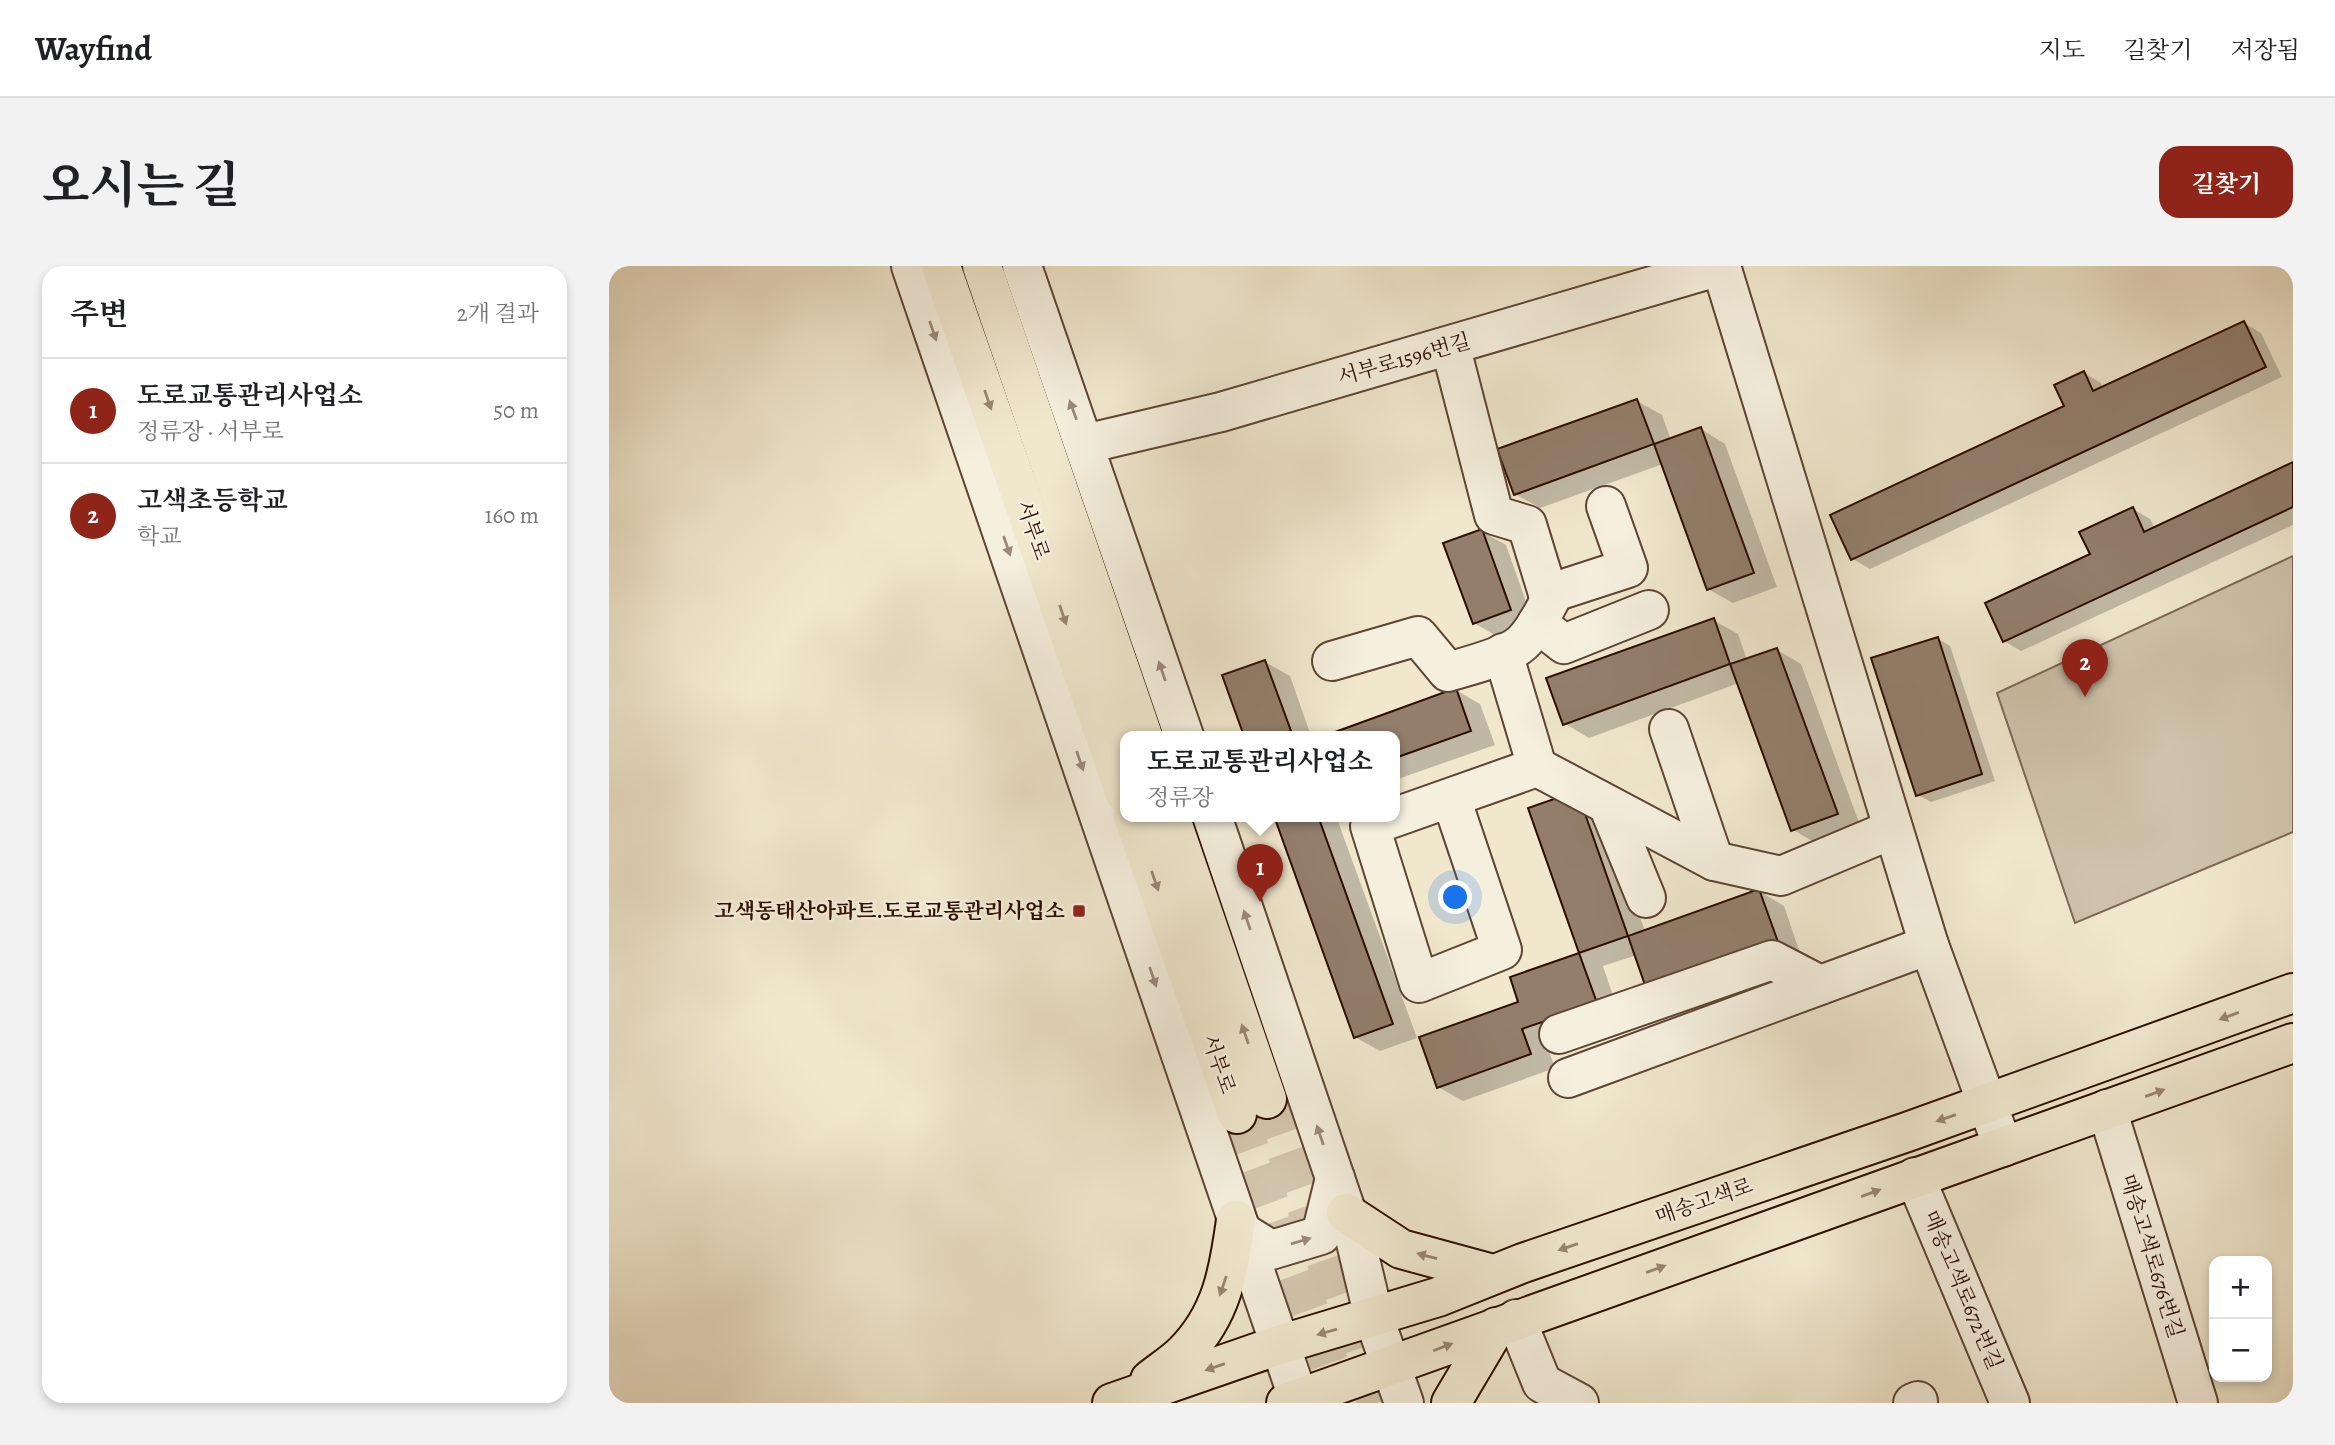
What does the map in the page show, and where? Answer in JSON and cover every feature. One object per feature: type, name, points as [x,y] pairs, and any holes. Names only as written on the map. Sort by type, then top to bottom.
[{"type":"main road","name":"서부로","points":[[941,266],[1120,780]]},
{"type":"main road","points":[[982,266],[1141,731]]},
{"type":"main road","name":"서부로","points":[[1135,822],[1252,1106],[1172,822]]},
{"type":"main road","name":"매송고색로","points":[[1119,1400],[1279,1345],[1438,1297],[1493,1274],[1988,1103],[2293,993]]},
{"type":"main road","points":[[1295,1402],[1506,1323],[2293,1043]]},
{"type":"main road","points":[[1341,1195],[1401,1249],[1493,1274]]},
{"type":"main road","points":[[1119,1400],[1183,1354],[1211,1321],[1230,1265],[1238,1225]]},
{"type":"main road","points":[[1451,1403],[1506,1323]]},
{"type":"street","points":[[911,266],[1279,1345],[1295,1402]]},
{"type":"street","points":[[1022,266],[1182,731]]},
{"type":"street","points":[[1721,266],[1929,945],[2003,1147]]},
{"type":"street","name":"서부로1596번길","points":[[1085,444],[1221,412],[1721,266]]},
{"type":"street","points":[[1455,364],[1494,514],[1527,525],[1542,609],[1564,644],[1649,610]]},
{"type":"street","points":[[1332,661],[1417,636],[1448,672],[1520,645],[1542,609],[1628,568],[1606,506]]},
{"type":"street","points":[[1503,653],[1537,767],[1713,861],[1781,876],[1893,829]]},
{"type":"street","points":[[1669,729],[1713,861]]},
{"type":"street","points":[[1400,816],[1537,767]]},
{"type":"street","points":[[1382,822],[1370,826],[1419,983],[1502,950],[1451,798]]},
{"type":"street","points":[[1608,805],[1646,898]]},
{"type":"street","points":[[1214,822],[1354,1234],[1374,1318],[1404,1403]]},
{"type":"street","points":[[1568,1078],[1929,945]]},
{"type":"street","points":[[1559,1034],[1772,960],[1820,985]]},
{"type":"street","name":"매송고색로676번길","points":[[2107,1110],[2198,1403]]},
{"type":"street","name":"매송고색로672번길","points":[[1915,1177],[2010,1403]]},
{"type":"street","points":[[1238,1225],[1272,1250],[1321,1235],[1341,1195]]},
{"type":"street","points":[[1506,1323],[1542,1383],[1579,1403]]},
{"type":"shaded area","points":[[2293,556],[2293,832],[2075,923],[1997,693]]},
{"type":"building","points":[[2244,321],[2266,367],[1851,560],[1830,515],[2064,406],[2054,385],[2084,371],[2093,391]]},
{"type":"building","points":[[1637,399],[1654,444],[1514,495],[1497,449]]},
{"type":"building","points":[[1701,427],[1754,573],[1707,590],[1654,444]]},
{"type":"building","points":[[2293,462],[2293,507],[2003,642],[1985,603],[2090,554],[2079,532],[2133,507],[2144,532]]},
{"type":"building","points":[[1482,529],[1511,610],[1473,624],[1443,543]]},
{"type":"building","points":[[1714,618],[1730,664],[1563,725],[1546,678]]},
{"type":"building","points":[[1938,637],[1982,774],[1916,796],[1871,658]]},
{"type":"building","points":[[1777,648],[1838,814],[1791,831],[1730,664]]},
{"type":"building","points":[[1265,660],[1291,731],[1242,731],[1222,675]]},
{"type":"building","points":[[1456,688],[1471,731],[1400,756],[1400,731],[1338,731]]},
{"type":"building","points":[[1577,791],[1628,936],[1579,953],[1528,808]]},
{"type":"building","points":[[1276,822],[1320,822],[1393,1024],[1354,1038]]},
{"type":"building","points":[[1759,889],[1778,942],[1646,988],[1628,936]]},
{"type":"building","points":[[1579,953],[1597,1003],[1522,1029],[1531,1054],[1437,1088],[1419,1037],[1518,1002],[1510,977]]},
{"type":"tunnel","points":[[1267,1099],[1377,1403]]},
{"type":"tunnel","points":[[1237,1114],[1344,1403]]},
{"type":"place","name":"고색초등학교","points":[[2085,697]]},
{"type":"place","name":"도로교통관리사업소","points":[[1260,902]]},
{"type":"place","name":"고색동태산아파트.도로교통관리사업소","points":[[1079,911]]}]
